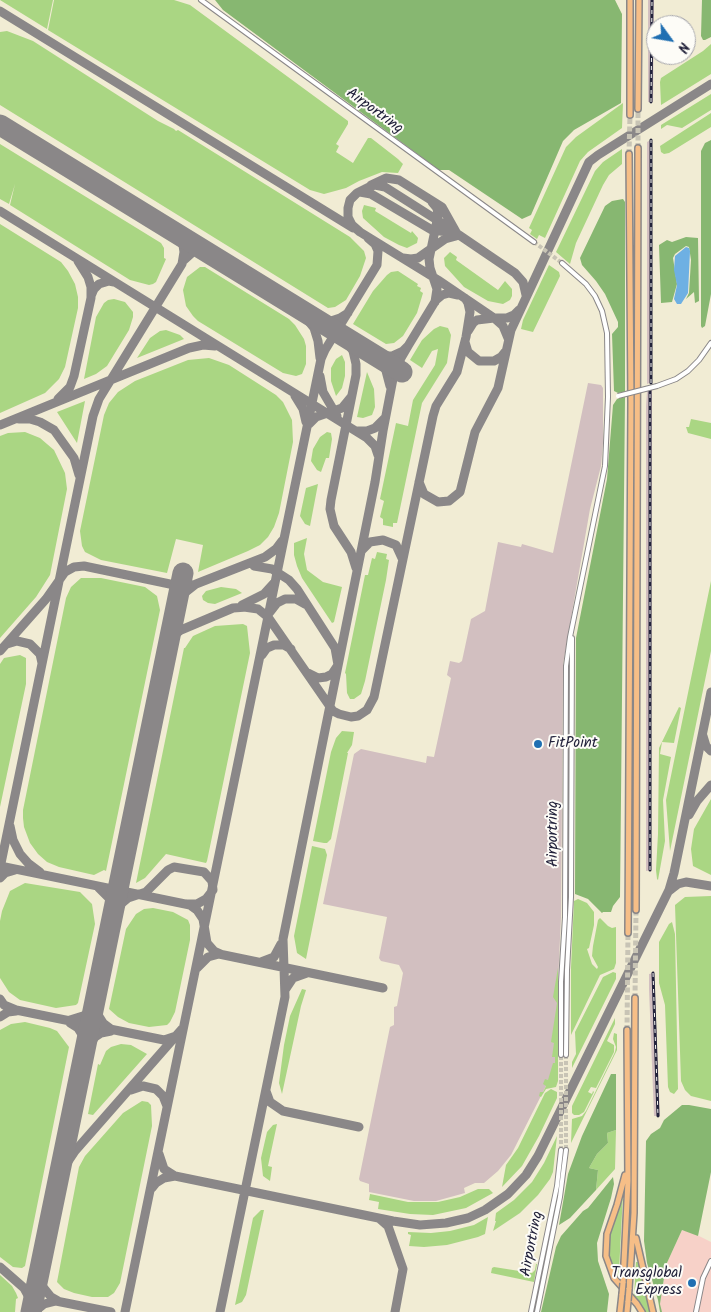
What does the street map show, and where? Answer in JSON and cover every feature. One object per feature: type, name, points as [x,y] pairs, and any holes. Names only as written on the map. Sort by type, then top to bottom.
[{"type":"highway","points":[[630,0],[630,115]]},
{"type":"highway","points":[[638,109],[639,0]]},
{"type":"highway","points":[[636,910],[638,148]]},
{"type":"highway","points":[[628,933],[631,403],[629,154]]},
{"type":"highway","points":[[627,1312],[634,1213],[635,998]]},
{"type":"highway","points":[[620,1312],[627,1215],[628,1030]]},
{"type":"highway","points":[[628,1162],[621,1194],[607,1234],[606,1256],[614,1278],[642,1312]]},
{"type":"highway","points":[[634,1213],[637,1251],[653,1312]]},
{"type":"street","name":"Airportring","points":[[201,0],[534,242]]},
{"type":"street","name":"Airportring","points":[[561,1055],[565,917],[566,676],[575,614],[605,466],[608,397],[607,333],[602,311],[595,296],[586,284],[562,263]]},
{"type":"street","points":[[608,397],[657,386],[676,379],[700,360],[711,343]]},
{"type":"street","name":"Airportring","points":[[566,1055],[567,970],[571,897],[572,654],[575,614]]},
{"type":"street","name":"Airportring","points":[[532,1312],[557,1186],[560,1150]]},
{"type":"street","name":"Airportring","points":[[537,1312],[560,1197],[566,1150]]},
{"type":"street","points":[[696,1312],[704,1278],[711,1262]]},
{"type":"shaded area","points":[[648,0],[654,0],[654,15],[648,15]]},
{"type":"shaded area","points":[[648,65],[653,65],[653,102],[648,102]]},
{"type":"shaded area","points":[[652,139],[652,382],[647,384],[647,142]]},
{"type":"shaded area","points":[[588,383],[601,385],[603,388],[603,442],[601,466],[590,509],[563,664],[561,917],[557,1003],[558,1066],[511,1155],[498,1171],[484,1183],[475,1183],[464,1188],[465,1193],[436,1201],[414,1201],[369,1192],[369,1184],[359,1179],[390,1027],[394,1025],[394,1007],[397,1006],[403,973],[399,965],[381,961],[379,958],[387,917],[323,904],[354,754],[361,749],[426,763],[427,756],[434,757],[451,678],[447,675],[450,661],[459,663],[462,661],[471,619],[485,611],[498,542],[521,547],[522,544],[553,553]]},
{"type":"shaded area","points":[[652,389],[651,870],[646,871],[646,406],[647,391]]},
{"type":"shaded area","points":[[654,973],[660,1116],[654,1116],[649,974]]},
{"type":"shaded area","points":[[682,1230],[711,1242],[711,1312],[661,1312],[660,1304],[666,1265]]},
{"type":"green space","points":[[0,0],[53,0],[47,29]]},
{"type":"green space","points":[[54,0],[174,0],[190,5],[348,121],[336,144],[339,146],[336,152],[353,163],[368,138],[371,138],[403,164],[398,173],[382,172],[346,188],[324,194],[310,190],[48,30]]},
{"type":"green space","points":[[215,0],[615,0],[622,14],[621,103],[574,130],[563,141],[531,215],[522,219],[449,170],[439,170],[223,10]]},
{"type":"green space","points":[[702,0],[711,0],[711,37],[705,40],[701,36]]},
{"type":"green space","points":[[7,31],[33,41],[158,121],[176,131],[178,130],[350,237],[364,251],[366,258],[360,276],[346,300],[335,307],[328,308],[0,105],[0,32]]},
{"type":"green space","points":[[711,44],[711,74],[661,105],[661,78],[681,65],[696,65],[696,56]]},
{"type":"green space","points":[[711,94],[711,110],[682,128],[667,125],[661,129],[661,125]]},
{"type":"green space","points":[[623,103],[622,128],[588,152],[580,161],[545,238],[539,235],[537,239],[530,234],[532,230],[529,228],[566,147],[576,137]]},
{"type":"green space","points":[[711,113],[711,127],[669,153],[664,154],[661,152],[660,146]]},
{"type":"green space","points":[[711,140],[711,294],[705,326],[702,328],[701,151],[705,143]]},
{"type":"green space","points":[[0,144],[161,243],[164,248],[164,258],[166,259],[156,282],[149,285],[130,280],[10,205],[15,184],[9,204],[0,199]]},
{"type":"green space","points":[[622,149],[622,164],[609,175],[603,185],[576,243],[570,264],[556,252],[595,171],[603,162]]},
{"type":"green space","points":[[623,199],[625,202],[625,392],[618,393],[614,391],[612,334],[618,327],[618,322],[605,294],[582,265],[580,258],[605,206],[612,201]]},
{"type":"green space","points":[[364,205],[376,208],[375,211],[411,233],[412,231],[418,238],[417,243],[407,248],[384,237],[363,218],[362,211]]},
{"type":"green space","points":[[0,224],[61,262],[75,284],[78,308],[65,367],[59,379],[45,393],[0,413]]},
{"type":"green space","points":[[686,237],[698,238],[699,301],[695,303],[694,292],[686,299],[689,293],[691,260],[689,247],[686,246],[675,254],[673,258],[677,284],[672,302],[661,303],[659,245],[667,240],[672,242]]},
{"type":"green space","points":[[450,252],[457,257],[456,260],[498,290],[505,281],[512,289],[510,300],[503,304],[488,301],[464,287],[445,266],[444,258]]},
{"type":"green space","points":[[549,265],[559,272],[560,276],[533,332],[521,329],[523,320]]},
{"type":"green space","points":[[200,267],[205,267],[289,319],[295,325],[306,346],[306,364],[302,374],[296,376],[283,373],[198,321],[193,316],[186,306],[183,290],[187,277]]},
{"type":"green space","points":[[398,271],[418,284],[417,286],[421,288],[420,291],[423,293],[417,313],[403,336],[394,343],[386,344],[353,324],[373,291],[387,275]]},
{"type":"green space","points":[[114,299],[125,302],[133,312],[129,330],[107,366],[96,374],[84,379],[96,317],[104,303]]},
{"type":"green space","points":[[440,326],[448,328],[451,335],[447,363],[422,403],[397,523],[393,523],[393,527],[383,525],[383,519],[380,517],[384,501],[380,499],[396,423],[408,426],[413,400],[435,365],[438,349],[432,351],[422,368],[410,360],[422,340]]},
{"type":"green space","points":[[166,330],[180,335],[184,339],[137,358],[150,338],[160,331]]},
{"type":"green space","points":[[342,355],[345,362],[345,376],[342,388],[336,396],[331,381],[331,368],[336,359]]},
{"type":"green space","points":[[209,358],[229,365],[276,395],[283,402],[292,420],[293,442],[279,513],[268,537],[260,545],[248,551],[198,572],[203,545],[176,539],[167,573],[101,560],[85,552],[82,546],[80,531],[104,415],[109,403],[118,392],[135,381],[188,360]]},
{"type":"green space","points":[[367,372],[374,389],[375,407],[372,415],[363,418],[357,417]]},
{"type":"green space","points":[[625,397],[620,897],[611,912],[602,913],[588,899],[575,894],[576,638],[607,479],[613,405],[617,399]]},
{"type":"green space","points":[[85,401],[77,443],[57,412]]},
{"type":"green space","points":[[691,419],[711,423],[711,439],[688,433],[686,427],[689,427]]},
{"type":"green space","points":[[25,432],[40,438],[54,450],[65,473],[67,489],[50,575],[36,597],[0,638],[0,436],[8,433]]},
{"type":"green space","points":[[327,432],[331,433],[332,439],[329,458],[326,458],[321,472],[317,470],[311,461],[313,449],[320,437]]},
{"type":"green space","points":[[318,484],[310,526],[305,524],[300,516],[306,488]]},
{"type":"green space","points":[[307,538],[304,554],[307,570],[323,582],[342,587],[334,622],[332,623],[302,578],[297,566],[294,555],[294,543]]},
{"type":"green space","points":[[377,552],[387,554],[386,559],[389,560],[386,580],[365,681],[361,694],[354,699],[350,699],[347,693],[345,673],[365,575],[368,575],[372,558],[375,559]]},
{"type":"green space","points":[[81,578],[101,578],[145,587],[157,596],[160,610],[106,871],[104,870],[94,875],[59,867],[47,862],[30,843],[23,818],[23,810],[66,598],[71,587]]},
{"type":"green space","points":[[711,581],[711,651],[670,851],[666,800]]},
{"type":"green space","points":[[221,587],[236,589],[242,593],[215,604],[203,600],[202,596],[206,591]]},
{"type":"green space","points":[[243,624],[247,626],[250,653],[207,861],[206,863],[166,854],[145,878],[136,883],[184,648],[193,636],[215,626]]},
{"type":"green space","points":[[20,655],[26,658],[26,684],[0,807],[0,664],[4,658]]},
{"type":"green space","points":[[679,707],[681,708],[674,743],[662,742],[660,754],[671,757],[663,800],[665,841],[658,880],[656,870],[659,748]]},
{"type":"green space","points":[[342,731],[354,732],[352,745],[347,753],[331,839],[327,843],[313,841],[331,752],[336,738]]},
{"type":"green space","points":[[711,799],[711,875],[693,866],[691,849],[694,829]]},
{"type":"green space","points":[[312,846],[325,849],[327,855],[306,959],[297,953],[294,936]]},
{"type":"green space","points":[[25,883],[80,892],[92,904],[95,924],[76,1005],[56,1008],[20,1000],[9,992],[0,978],[0,921],[2,911],[10,891]]},
{"type":"green space","points":[[711,896],[711,1101],[691,1096],[685,1090],[681,1081],[675,905],[685,897]]},
{"type":"green space","points":[[578,899],[587,903],[594,912],[594,925],[589,948],[587,949],[592,964],[597,969],[598,967],[592,956],[598,920],[600,918],[608,926],[616,927],[616,963],[614,969],[600,975],[571,1035],[574,901]]},
{"type":"green space","points":[[153,908],[173,912],[188,920],[190,940],[175,1012],[167,1025],[149,1027],[129,1023],[109,1009],[126,929],[136,914],[144,909]]},
{"type":"green space","points":[[672,922],[675,934],[678,1089],[674,1094],[670,1092],[668,1087],[665,1005],[659,983],[659,942]]},
{"type":"green space","points":[[558,968],[558,1081],[556,1087],[546,1089],[541,1097],[539,1096],[540,1092],[543,1092],[546,1086],[543,1084],[545,1079],[548,1080],[553,1063],[555,1063],[555,1057],[552,1057],[554,1043],[551,1042],[557,1003],[553,997]]},
{"type":"green space","points":[[613,972],[616,973],[616,979],[572,1068],[572,1062],[576,1054],[575,1032],[603,977]]},
{"type":"green space","points":[[302,989],[306,990],[282,1094],[279,1083],[284,1045],[290,1016]]},
{"type":"green space","points":[[615,1018],[615,1024],[607,1041],[614,1045],[614,1052],[596,1088],[591,1087],[588,1092],[592,1094],[594,1092],[584,1112],[574,1115],[572,1113],[572,1106]]},
{"type":"green space","points":[[25,1022],[57,1031],[69,1047],[25,1266],[22,1268],[13,1267],[0,1257],[0,1030],[11,1024]]},
{"type":"green space","points":[[614,1033],[617,1034],[617,1050],[571,1143],[572,1119],[582,1116],[586,1111],[615,1052]]},
{"type":"green space","points":[[121,1044],[131,1045],[147,1054],[93,1115],[88,1114],[98,1064],[100,1065],[106,1051],[111,1047]]},
{"type":"green space","points":[[611,1074],[616,1074],[616,1130],[607,1133],[608,1143],[597,1154],[589,1168],[598,1170],[596,1190],[570,1218],[559,1225],[568,1174],[582,1136]]},
{"type":"green space","points":[[551,1089],[557,1092],[557,1098],[539,1136],[522,1166],[502,1187],[506,1165],[518,1148],[545,1093]]},
{"type":"green space","points":[[142,1101],[148,1102],[151,1105],[152,1126],[120,1283],[114,1293],[108,1297],[92,1297],[74,1293],[64,1289],[57,1282],[79,1167],[85,1156],[123,1113]]},
{"type":"green space","points":[[682,1105],[711,1109],[711,1172],[698,1236],[682,1230],[666,1265],[660,1304],[662,1312],[660,1312],[647,1263],[644,1241],[646,1141],[651,1134],[660,1128],[664,1120]]},
{"type":"green space","points":[[277,1124],[268,1166],[272,1167],[270,1181],[263,1176],[261,1158],[267,1132],[273,1125]]},
{"type":"green space","points":[[616,1130],[615,1169],[596,1190],[598,1170],[589,1168],[597,1154],[608,1143],[607,1133]]},
{"type":"green space","points":[[557,1136],[553,1172],[550,1179],[538,1195],[520,1213],[493,1231],[496,1213],[514,1200],[532,1182]]},
{"type":"green space","points":[[613,1177],[614,1184],[611,1198],[597,1243],[598,1261],[609,1294],[607,1312],[541,1312],[556,1247],[561,1236],[583,1211],[588,1208]]},
{"type":"green space","points":[[478,1189],[489,1189],[493,1193],[466,1208],[433,1215],[410,1214],[378,1209],[379,1202],[369,1200],[370,1194],[408,1202],[438,1202],[460,1197]]},
{"type":"green space","points":[[623,1194],[617,1278],[608,1255],[609,1233]]},
{"type":"green space","points":[[261,1210],[264,1210],[246,1295],[242,1302],[235,1305],[253,1218]]},
{"type":"green space","points":[[488,1217],[485,1234],[478,1237],[447,1245],[409,1246],[411,1235],[408,1232],[431,1233],[450,1231],[474,1225]]},
{"type":"green space","points":[[636,1262],[638,1262],[651,1312],[644,1312],[634,1297]]},
{"type":"green space","points":[[536,1264],[534,1282],[491,1273],[494,1267],[532,1273],[535,1270]]},
{"type":"green space","points":[[0,1275],[12,1286],[16,1293],[18,1298],[16,1299],[15,1312],[0,1312]]},
{"type":"water","points":[[686,247],[690,251],[688,293],[681,304],[677,304],[674,299],[677,285],[674,270],[675,256]]},
{"type":"taxiway","points":[[0,11],[353,228]]},
{"type":"taxiway","points":[[419,482],[424,494],[438,502],[449,501],[460,492],[475,432],[498,388],[511,330],[589,162],[711,84]]},
{"type":"taxiway","points":[[371,185],[386,178],[399,180],[442,207],[456,232]]},
{"type":"taxiway","points":[[519,310],[507,318],[494,318],[438,280],[360,232],[352,225],[348,217],[350,200],[357,193],[369,187],[375,185],[385,187],[515,273],[523,282],[526,295]]},
{"type":"taxiway","points":[[360,192],[371,194],[432,230],[456,233]]},
{"type":"taxiway","points":[[432,202],[437,208],[438,216],[429,259],[437,289],[435,302]]},
{"type":"taxiway","points":[[0,211],[367,438],[375,446],[378,455]]},
{"type":"taxiway","points":[[0,868],[93,416],[99,399],[182,264],[183,245],[172,230]]},
{"type":"taxiway","points":[[403,258],[418,258],[445,239],[456,236]]},
{"type":"taxiway","points":[[125,1312],[321,359],[377,265],[378,251],[375,244],[368,238]]},
{"type":"taxiway","points":[[183,261],[193,252],[208,252]]},
{"type":"taxiway","points":[[58,399],[70,387],[74,376],[91,298],[91,287],[88,277],[78,261]]},
{"type":"taxiway","points":[[91,296],[99,284],[109,281],[114,282]]},
{"type":"taxiway","points":[[375,356],[392,356],[403,351],[436,300],[442,295],[449,293],[458,295]]},
{"type":"taxiway","points":[[244,607],[258,609],[268,617],[333,711],[351,717],[358,716],[367,710],[374,697],[433,416],[436,406],[457,372],[466,337],[470,312],[465,298]]},
{"type":"taxiway","points":[[292,304],[314,328],[320,358]]},
{"type":"taxiway","points":[[312,317],[331,321],[348,313]]},
{"type":"taxiway","points":[[468,331],[477,320],[494,318],[503,326],[508,338]]},
{"type":"taxiway","points":[[337,332],[353,351],[356,375],[330,509],[334,526],[351,552],[356,568]]},
{"type":"taxiway","points":[[465,342],[468,352],[479,361],[494,361],[505,352]]},
{"type":"taxiway","points":[[0,425],[189,348],[203,345],[215,346]]},
{"type":"taxiway","points":[[220,1312],[285,997],[283,939],[375,482],[393,379],[408,346]]},
{"type":"taxiway","points":[[375,356],[385,367],[390,386]]},
{"type":"taxiway","points":[[320,376],[323,392],[337,416]]},
{"type":"taxiway","points":[[295,396],[303,409],[306,422]]},
{"type":"taxiway","points":[[309,424],[316,417],[342,408],[351,397]]},
{"type":"taxiway","points":[[358,431],[367,431],[375,428],[385,418]]},
{"type":"taxiway","points":[[19,419],[30,419],[40,422],[54,430],[74,458],[79,475]]},
{"type":"taxiway","points":[[361,551],[370,542],[383,540],[396,545],[402,558]]},
{"type":"taxiway","points":[[176,605],[182,595],[196,584],[265,557],[276,549],[282,541]]},
{"type":"taxiway","points":[[0,651],[46,599],[65,572],[74,567],[84,566],[184,587],[196,584]]},
{"type":"taxiway","points":[[254,566],[272,569],[289,580],[297,589],[335,648],[338,665],[332,674],[318,678],[308,673]]},
{"type":"taxiway","points":[[242,605],[264,594],[274,583]]},
{"type":"taxiway","points":[[270,612],[277,603],[285,599],[296,599],[305,604]]},
{"type":"taxiway","points":[[168,647],[173,636],[181,630],[233,608],[247,607]]},
{"type":"taxiway","points":[[7,644],[17,641],[30,644],[40,654],[42,663]]},
{"type":"taxiway","points":[[262,655],[267,648],[274,645],[284,645],[291,649]]},
{"type":"taxiway","points":[[152,1188],[164,1178],[175,1176],[420,1225],[446,1223],[468,1218],[485,1210],[508,1194],[526,1175],[538,1156],[669,890],[711,692]]},
{"type":"taxiway","points":[[703,736],[706,746],[711,751]]},
{"type":"taxiway","points":[[689,815],[697,801],[711,785]]},
{"type":"taxiway","points":[[10,826],[13,840],[20,854],[40,872]]},
{"type":"taxiway","points":[[0,866],[190,905],[197,910],[203,919],[207,943],[214,951],[223,955]]},
{"type":"taxiway","points":[[112,918],[122,903],[128,898],[146,892],[168,870],[174,867],[204,872],[212,881],[213,890],[206,899],[197,904],[187,904]]},
{"type":"taxiway","points":[[0,878],[5,873],[15,870]]},
{"type":"taxiway","points":[[669,891],[678,884],[686,882],[711,886]]},
{"type":"taxiway","points":[[98,887],[109,898],[113,907],[112,916]]},
{"type":"taxiway","points":[[261,962],[274,957],[281,944]]},
{"type":"taxiway","points":[[197,968],[208,957],[219,954],[383,988]]},
{"type":"taxiway","points":[[285,990],[293,978],[307,973]]},
{"type":"taxiway","points":[[96,997],[98,1015],[103,1023],[111,1029]]},
{"type":"taxiway","points":[[0,999],[4,1005],[16,1010],[164,1040],[176,1036]]},
{"type":"taxiway","points":[[70,1020],[86,1015],[95,999]]},
{"type":"taxiway","points":[[0,1017],[8,1012],[16,1011]]},
{"type":"taxiway","points":[[70,1023],[78,1028],[83,1036],[84,1051]]},
{"type":"taxiway","points":[[56,1189],[65,1166],[75,1151],[182,1029]]},
{"type":"taxiway","points":[[84,1053],[95,1037],[101,1033],[111,1031]]},
{"type":"taxiway","points":[[131,1090],[143,1086],[156,1089],[163,1096],[167,1106]]},
{"type":"taxiway","points":[[266,1091],[270,1102],[283,1111],[359,1127]]},
{"type":"taxiway","points":[[159,1154],[164,1169],[175,1176]]},
{"type":"taxiway","points":[[380,1219],[388,1226],[403,1269],[395,1312]]},
{"type":"taxiway","points":[[41,1263],[40,1278],[43,1287],[51,1297],[58,1301]]},
{"type":"taxiway","points":[[0,1267],[24,1288],[30,1299],[31,1312]]},
{"type":"taxiway","points":[[34,1312],[44,1304],[56,1301],[111,1312]]},
{"type":"runway","points":[[0,125],[402,372]]},
{"type":"runway","points":[[31,1312],[183,573]]},
{"type":"tunnel","points":[[638,109],[638,148]]},
{"type":"tunnel","points":[[629,154],[630,115]]},
{"type":"tunnel","points":[[534,242],[562,263]]},
{"type":"tunnel","points":[[635,998],[636,910]]},
{"type":"tunnel","points":[[627,1030],[628,933]]},
{"type":"tunnel","points":[[561,1055],[561,1150]]},
{"type":"tunnel","points":[[566,1055],[566,1150]]},
{"type":"railway","points":[[651,102],[652,0]]},
{"type":"railway","points":[[651,140],[651,383]]},
{"type":"railway","points":[[650,390],[650,870]]},
{"type":"railway","points":[[653,973],[658,1116]]},
{"type":"place","name":"FitPoint","points":[[538,744]]},
{"type":"place","name":"Transglobal Express","points":[[692,1283]]}]
